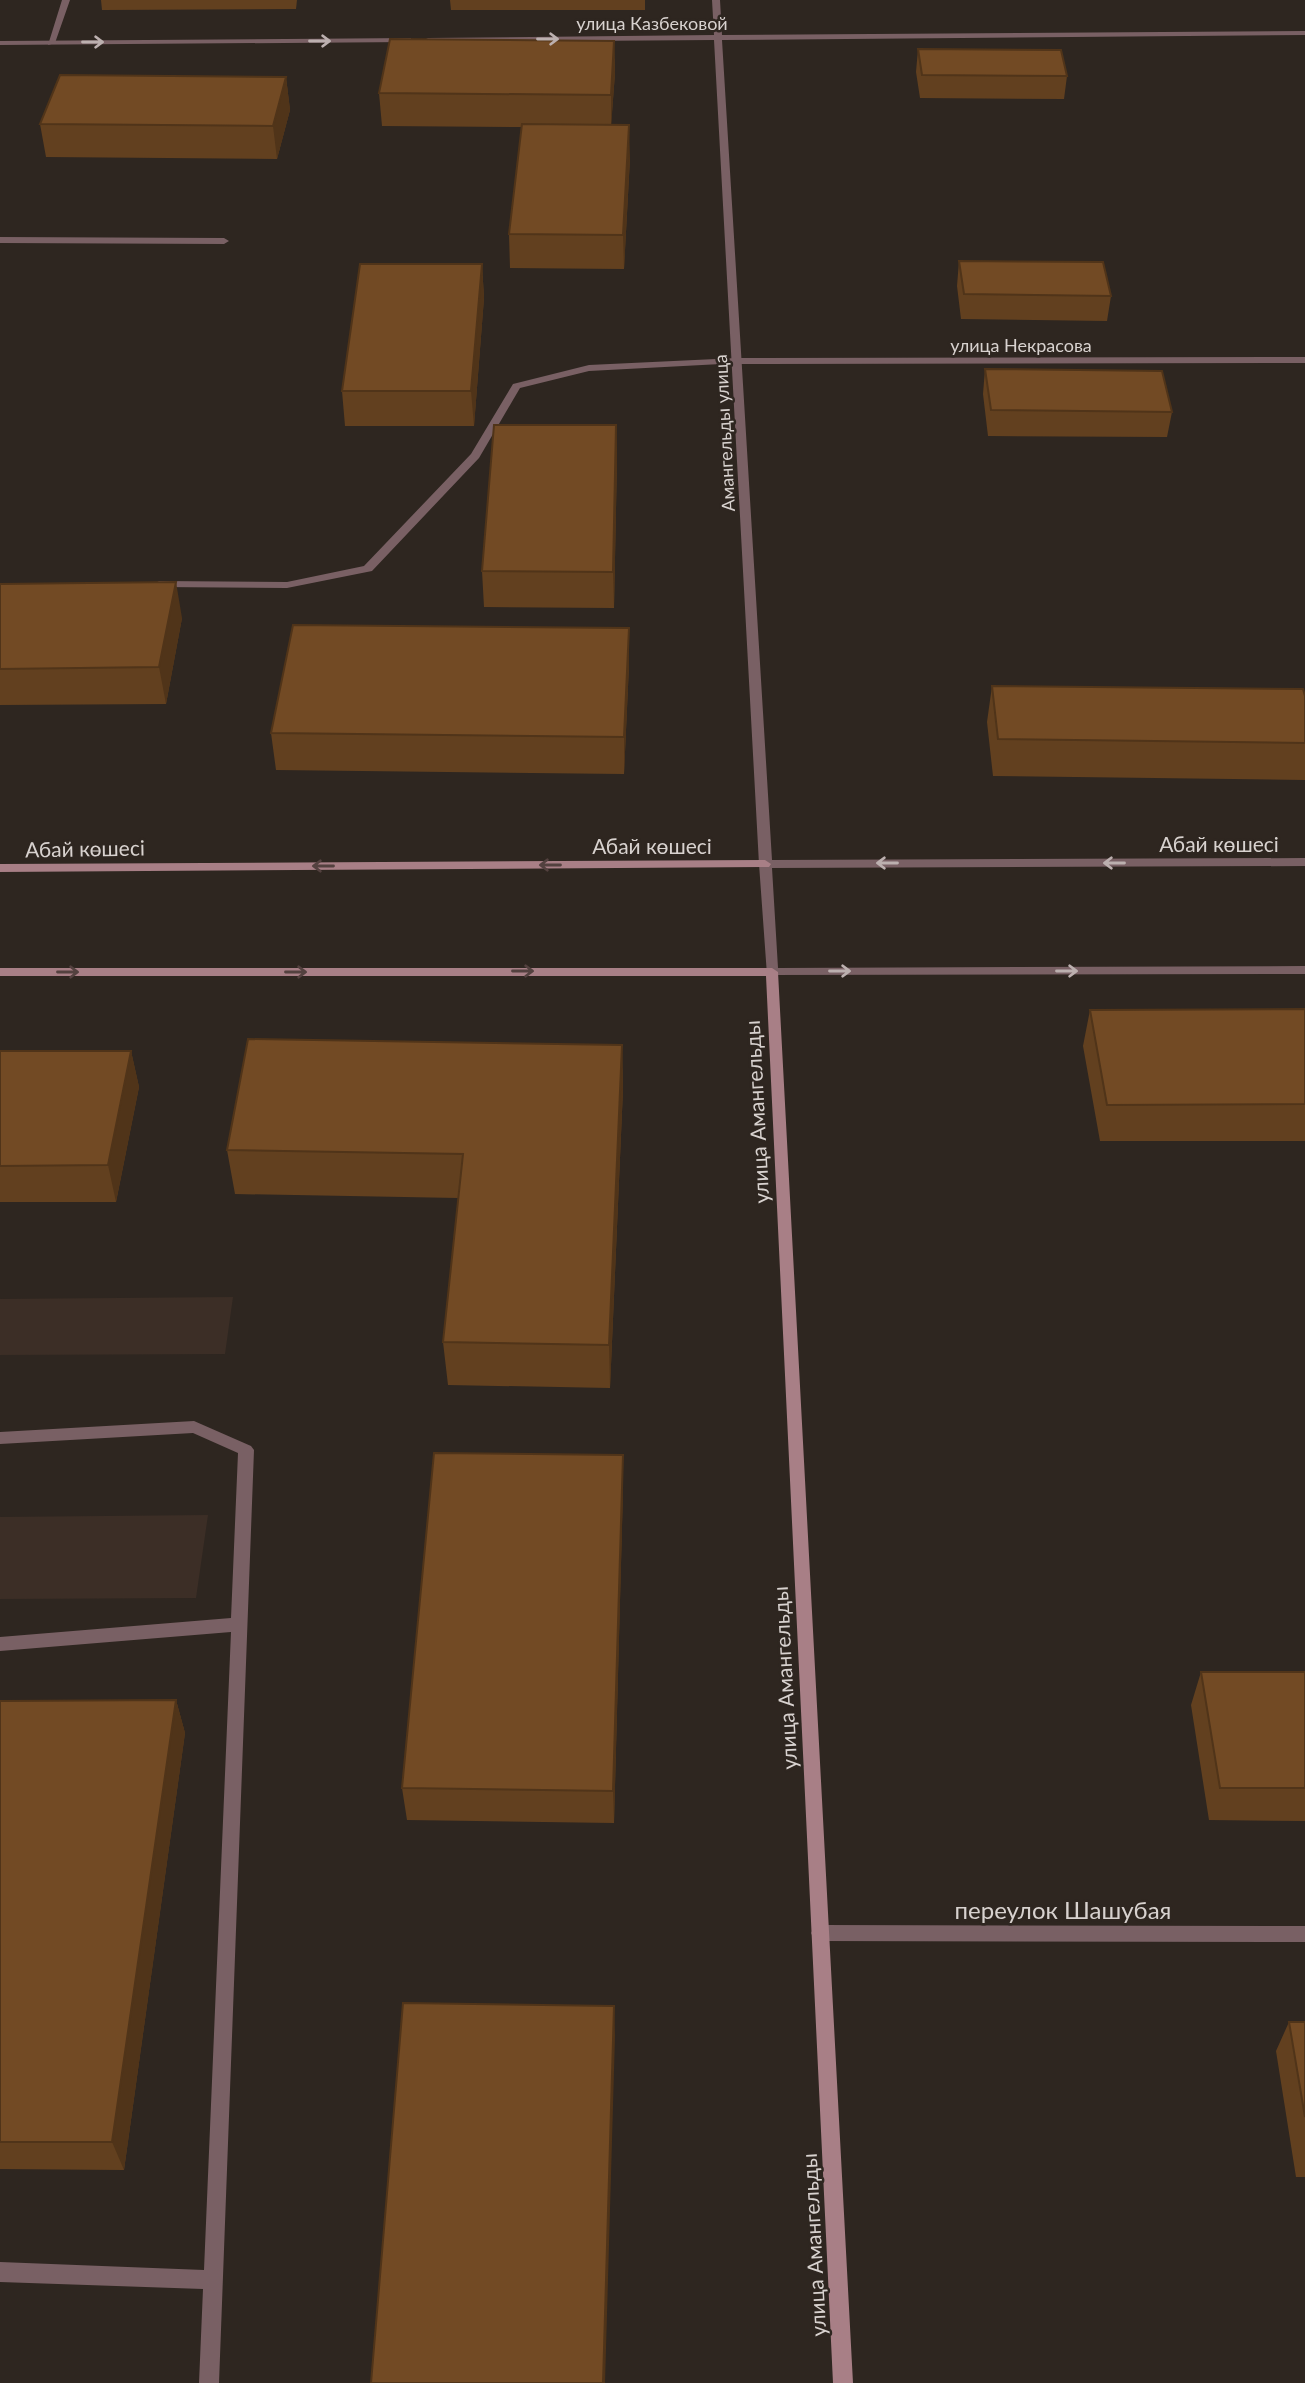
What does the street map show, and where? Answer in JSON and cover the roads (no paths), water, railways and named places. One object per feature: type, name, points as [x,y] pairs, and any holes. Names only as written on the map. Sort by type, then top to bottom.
[{"type":"main road","name":"Абай көшесі","points":[[0,869],[765,864]]},
{"type":"main road","points":[[0,972],[772,972]]},
{"type":"main road","name":"улица Амангельды","points":[[772,972],[843,2383]]},
{"type":"street","points":[[51,43],[66,0]]},
{"type":"street","name":"Амангельды улица","points":[[716,0],[772,972]]},
{"type":"street","name":"улица Казбековой","points":[[0,43],[1305,33]]},
{"type":"street","points":[[0,240],[224,241]]},
{"type":"street","name":"улица Некрасова","points":[[149,584],[287,585],[368,569],[475,456],[516,386],[589,368],[737,362],[1305,360]]},
{"type":"street","name":"Абай көшесі","points":[[765,864],[1305,862]]},
{"type":"street","points":[[772,972],[1305,970]]},
{"type":"street","points":[[0,1438],[194,1426],[246,1450],[209,2383]]},
{"type":"street","points":[[0,1644],[240,1624]]},
{"type":"street","name":"переулок Шашубая","points":[[820,1933],[1305,1934]]},
{"type":"street","points":[[0,2272],[213,2280]]}]
